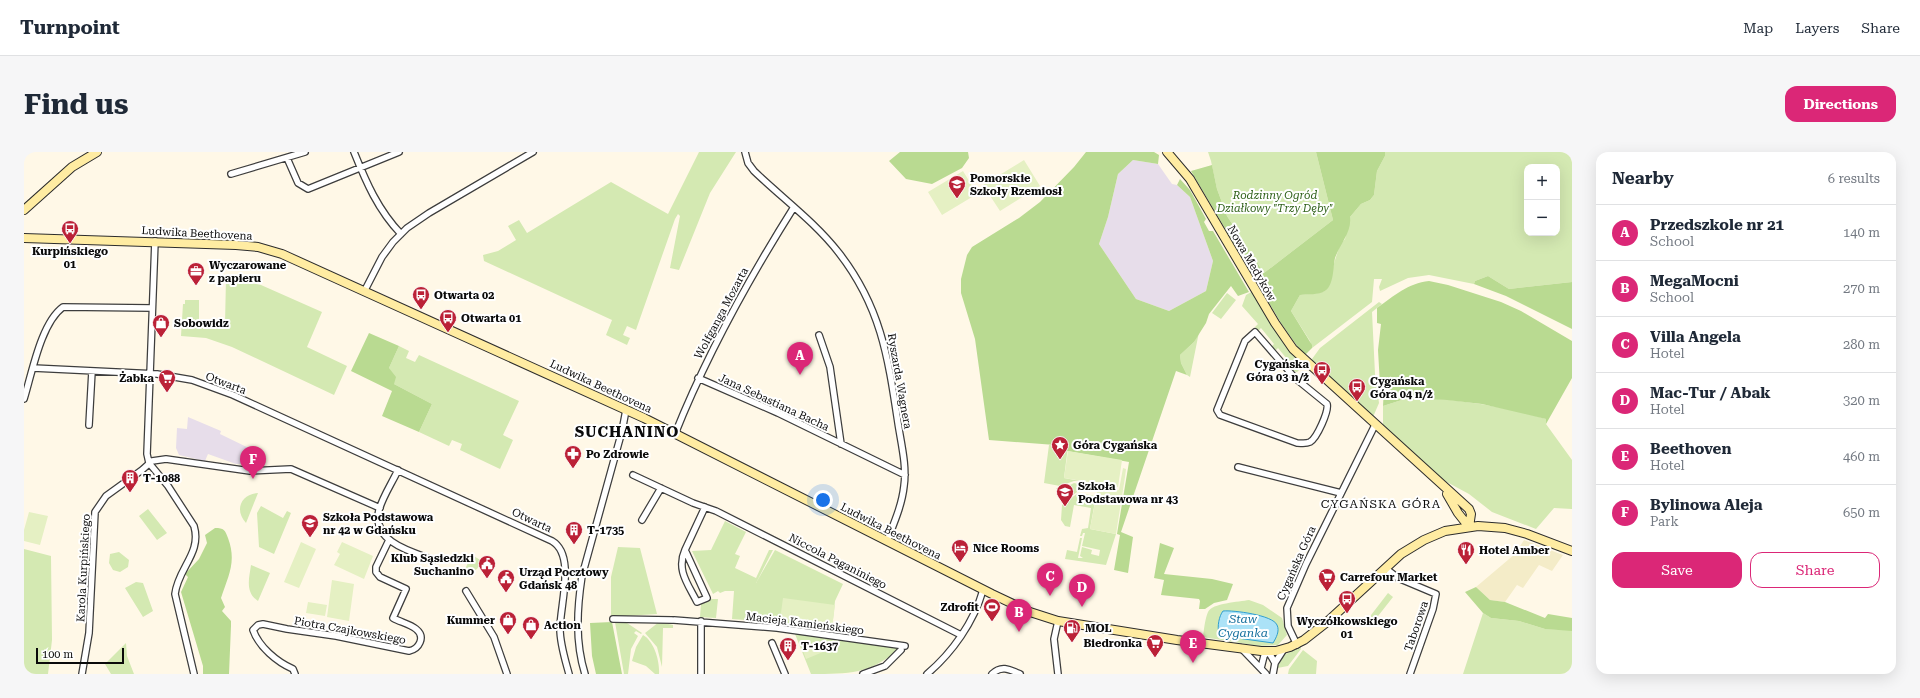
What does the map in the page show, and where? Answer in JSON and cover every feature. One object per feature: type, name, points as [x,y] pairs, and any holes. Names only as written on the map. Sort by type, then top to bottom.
[{"type":"street","points":[[25,207],[72,167],[97,152]]},
{"type":"street","points":[[232,174],[305,152]]},
{"type":"street","points":[[354,152],[360,169],[376,201],[386,217],[401,234]]},
{"type":"street","points":[[288,158],[298,183],[308,189],[399,152]]},
{"type":"street","points":[[365,290],[382,257],[401,234],[421,218],[533,152]]},
{"type":"street","name":"Ryszarda Wagnera","points":[[744,152],[748,163],[754,171],[794,207],[839,253],[856,277],[881,329],[890,372],[905,475],[901,502],[887,541]]},
{"type":"street","name":"Nowa Medyków","points":[[1167,152],[1193,183],[1281,334],[1307,363],[1375,425]]},
{"type":"street","name":"Wolfganga Mozarta","points":[[675,434],[698,378],[744,288],[794,207]]},
{"type":"street","name":"Ludwika Beethovena","points":[[25,237],[243,245],[266,249],[292,257],[626,410],[983,590],[1030,612],[1058,621],[1240,648],[1268,651],[1284,649],[1297,644],[1326,622],[1401,554],[1424,540],[1444,531],[1488,526],[1512,530],[1572,550]]},
{"type":"street","points":[[155,241],[147,447],[149,463],[168,486],[194,526],[196,533],[196,547],[178,582],[175,594],[194,674]]},
{"type":"street","points":[[24,399],[47,326],[55,313],[63,307],[152,308]]},
{"type":"street","points":[[1255,332],[1295,378],[1327,404],[1327,411],[1315,438],[1309,443],[1297,443],[1218,413],[1217,410],[1244,343],[1255,332]]},
{"type":"street","name":"Jana Sebastiana Bacha","points":[[819,335],[830,367],[841,444]]},
{"type":"street","name":"Otwarta","points":[[33,368],[150,373],[192,380],[233,395],[557,544],[563,553],[565,569],[560,628],[569,674]]},
{"type":"street","points":[[89,425],[92,371]]},
{"type":"street","name":"Jana Sebastiana Bacha","points":[[698,378],[778,413],[905,475]]},
{"type":"street","points":[[585,674],[579,649],[577,630],[578,599],[582,576],[622,431],[626,410]]},
{"type":"street","points":[[1375,425],[1444,489],[1458,513],[1469,527]]},
{"type":"street","name":"Cygańska Góra","points":[[1297,644],[1288,626],[1286,614],[1291,599],[1308,560],[1375,425]]},
{"type":"street","points":[[149,463],[160,459],[176,460],[250,472],[291,469],[380,508]]},
{"type":"street","name":"Karola Kurpińskiego","points":[[82,674],[89,633],[95,512],[106,496],[142,470],[149,463]]},
{"type":"street","points":[[1238,467],[1341,493]]},
{"type":"street","points":[[398,470],[380,508],[379,526],[389,540],[401,547],[434,560]]},
{"type":"street","name":"Niccola Paganiniego","points":[[633,474],[693,503],[716,510],[961,635]]},
{"type":"street","points":[[642,520],[661,488]]},
{"type":"street","points":[[685,550],[707,598],[697,602],[680,567],[681,559],[685,550],[705,507]]},
{"type":"street","name":"Piotra Czajkowskiego","points":[[295,674],[293,669],[274,657],[253,630],[258,625],[264,624],[352,639],[402,650],[409,651],[416,649],[420,641],[417,629],[393,618],[406,589],[380,577],[376,572],[376,567],[389,540]]},
{"type":"street","name":"Taborowa","points":[[1385,568],[1398,578],[1436,594],[1433,609],[1410,674]]},
{"type":"street","points":[[928,674],[946,656],[961,635],[981,599],[983,590]]},
{"type":"street","points":[[466,591],[494,637],[507,674]]},
{"type":"street","name":"Macieja Kamieńskiego","points":[[613,619],[702,621],[777,628],[903,648],[885,666],[863,674]]},
{"type":"street","points":[[701,674],[702,621]]},
{"type":"street","points":[[1058,621],[1054,639],[1058,674]]},
{"type":"street","points":[[772,643],[785,674]]},
{"type":"street","points":[[1240,648],[1266,674]]},
{"type":"street","points":[[1273,674],[1275,663],[1284,649]]},
{"type":"street","points":[[1261,668],[1264,656],[1268,651],[1275,663]]},
{"type":"street","points":[[992,674],[997,669],[1006,668],[1020,674]]},
{"type":"shaded area","points":[[1133,160],[1158,164],[1172,184],[1177,185],[1190,197],[1213,261],[1206,291],[1169,311],[1136,299],[1099,244],[1108,217],[1118,174]]},
{"type":"shaded area","points":[[188,417],[221,431],[220,434],[255,451],[251,464],[236,464],[208,454],[205,461],[179,455],[176,448],[177,428],[187,429]]},
{"type":"shaded area","points":[[1524,540],[1563,555],[1552,571],[1539,565],[1523,588],[1517,585],[1505,602],[1490,600],[1476,587],[1515,554]]},
{"type":"green space","points":[[699,152],[736,152],[710,193],[679,270],[670,268],[680,216],[678,214],[675,219],[636,330],[627,326],[623,335],[630,338],[627,345],[606,335],[612,320],[484,261],[483,255],[498,251],[516,240],[508,226],[519,220],[527,233],[611,182],[668,214]]},
{"type":"green space","points":[[900,152],[968,152],[969,158],[962,168],[932,184],[906,179],[889,161]]},
{"type":"green space","points":[[1086,152],[1154,152],[1159,155],[1158,164],[1133,160],[1118,174],[1108,217],[1099,244],[1136,299],[1169,311],[1206,291],[1213,261],[1190,197],[1177,185],[1180,179],[1190,190],[1206,219],[1204,222],[1209,231],[1213,231],[1249,292],[1238,296],[1231,286],[1209,314],[1206,323],[1194,342],[1180,355],[1181,363],[1187,375],[1176,371],[1121,532],[1133,537],[1128,573],[1114,570],[1120,535],[1117,534],[1129,462],[1067,451],[1068,446],[989,440],[975,339],[961,293],[961,279],[967,255],[972,247],[1019,218],[1040,202],[1074,167]]},
{"type":"green space","name":"Rodzinny Ogród Działkowy \"Trzy Dęby\"","points":[[1208,152],[1316,152],[1333,220],[1264,273],[1227,216],[1217,189]]},
{"type":"green space","points":[[1316,152],[1385,152],[1385,156],[1377,171],[1374,195],[1370,200],[1361,204],[1350,217],[1349,228],[1335,258],[1333,276],[1330,285],[1325,291],[1320,293],[1300,295],[1291,311],[1312,345],[1312,348],[1304,356],[1281,323],[1191,171],[1212,165],[1217,189],[1227,216],[1264,273],[1333,220]]},
{"type":"green space","points":[[1385,152],[1572,152],[1572,282],[1509,289],[1488,276],[1475,281],[1474,284],[1429,275],[1408,278],[1380,291],[1379,287],[1382,279],[1374,279],[1372,302],[1312,348],[1310,341],[1291,311],[1300,295],[1325,291],[1328,287],[1340,245],[1345,239],[1350,217],[1361,204],[1370,200],[1374,195],[1377,171],[1385,156]]},
{"type":"green space","points":[[1024,160],[1040,186],[1000,211],[983,185]]},
{"type":"green space","points":[[963,171],[977,194],[942,215],[928,192]]},
{"type":"green space","points":[[1488,276],[1509,289],[1572,282],[1572,329],[1506,296],[1474,284],[1475,281]]},
{"type":"green space","points":[[226,278],[261,285],[322,312],[307,347],[347,366],[334,395],[232,347],[206,338],[181,336],[183,304],[185,304],[185,300],[199,300],[199,323],[225,324]]},
{"type":"green space","points":[[1429,281],[1448,285],[1501,302],[1521,311],[1572,341],[1572,378],[1546,424],[1546,419],[1482,404],[1447,400],[1408,398],[1383,406],[1384,388],[1380,385],[1378,350],[1381,324],[1377,323],[1377,308],[1408,287],[1421,282]]},
{"type":"green space","points":[[1253,291],[1279,336],[1300,363],[1300,369],[1297,372],[1293,371],[1289,367],[1291,364],[1278,348],[1275,351],[1271,347],[1274,344],[1261,328],[1258,331],[1255,327],[1258,324],[1242,306],[1246,295]]},
{"type":"green space","points":[[1227,293],[1236,300],[1221,319],[1212,313]]},
{"type":"green space","points":[[1379,302],[1382,304],[1372,312],[1375,374],[1379,403],[1373,417],[1313,364],[1312,359],[1320,348]]},
{"type":"green space","points":[[1199,332],[1190,377],[1187,375],[1181,363],[1180,355],[1194,342]]},
{"type":"green space","points":[[369,333],[399,346],[389,368],[396,377],[394,384],[432,404],[419,432],[382,416],[392,391],[351,371]]},
{"type":"green space","points":[[399,346],[409,351],[406,358],[415,362],[419,355],[519,401],[503,435],[513,440],[500,469],[460,450],[462,444],[452,440],[449,446],[419,432],[432,404],[394,384],[389,368]]},
{"type":"green space","points":[[1408,398],[1460,401],[1512,410],[1546,419],[1546,424],[1572,460],[1572,509],[1554,508],[1536,529],[1492,512],[1469,494],[1443,480],[1383,426],[1383,406]]},
{"type":"green space","points":[[1049,445],[1068,446],[1064,478],[1080,481],[1074,481],[1060,486],[1044,483]]},
{"type":"green space","points":[[1068,451],[1122,460],[1118,487],[1064,478]]},
{"type":"green space","points":[[1123,468],[1126,469],[1116,534],[1090,529],[1098,487],[1119,490]]},
{"type":"green space","points":[[1074,483],[1078,484],[1077,492],[1062,503],[1059,492],[1056,488],[1064,488]]},
{"type":"green space","points":[[258,493],[246,523],[240,513],[241,504],[247,496]]},
{"type":"green space","points":[[1078,493],[1096,496],[1090,529],[1116,534],[1106,565],[1065,559],[1067,550],[1077,552],[1080,538],[1082,538],[1078,558],[1083,558],[1080,556],[1082,547],[1092,550],[1091,554],[1099,556],[1100,550],[1082,546],[1085,533],[1080,536],[1082,529],[1088,528],[1091,508],[1074,505],[1070,527],[1065,526],[1061,520],[1062,505]]},
{"type":"green space","points":[[261,506],[283,518],[287,511],[291,513],[274,554],[259,547],[257,513]]},
{"type":"green space","points":[[148,509],[167,533],[157,540],[139,516]]},
{"type":"green space","points":[[29,512],[48,516],[40,545],[24,541],[24,530]]},
{"type":"green space","points":[[725,521],[746,532],[735,554],[740,556],[735,568],[756,578],[769,550],[773,550],[756,583],[775,550],[843,584],[835,601],[831,638],[898,647],[899,649],[878,663],[858,671],[837,674],[811,674],[795,634],[772,631],[772,622],[732,619],[734,591],[725,591],[720,593],[718,591],[713,594],[692,551],[711,550]]},
{"type":"green space","points":[[215,528],[220,528],[225,531],[232,554],[229,576],[221,598],[225,607],[222,611],[231,621],[229,674],[203,674],[203,666],[181,592],[188,577],[185,574],[199,559],[207,543],[205,535]]},
{"type":"green space","points":[[301,542],[316,549],[299,588],[284,582]]},
{"type":"green space","points":[[342,542],[373,556],[364,579],[334,565],[340,554],[337,552]]},
{"type":"green space","points":[[1160,543],[1174,548],[1164,574],[1212,579],[1233,584],[1227,600],[1214,603],[1205,609],[1199,609],[1199,599],[1161,595],[1164,580],[1154,578]]},
{"type":"green space","points":[[618,547],[640,548],[657,614],[611,617],[611,577]]},
{"type":"green space","points":[[24,549],[51,556],[52,640],[48,674],[24,674]]},
{"type":"green space","points":[[119,552],[129,560],[128,567],[120,572],[113,570],[109,563],[110,554]]},
{"type":"green space","points":[[472,555],[482,561],[477,569],[466,575],[463,573]]},
{"type":"green space","points":[[251,565],[270,573],[258,601],[251,594],[249,585]]},
{"type":"green space","points":[[332,580],[354,584],[349,621],[327,617]]},
{"type":"green space","points":[[136,582],[143,583],[153,611],[143,617],[125,588]]},
{"type":"green space","points":[[1476,587],[1490,600],[1505,602],[1545,618],[1548,614],[1572,618],[1572,631],[1545,629],[1519,621],[1491,618],[1483,613],[1465,592]]},
{"type":"green space","points":[[1388,593],[1393,597],[1371,625],[1368,619]]},
{"type":"green space","points":[[783,598],[835,605],[832,628],[780,620]]},
{"type":"green space","points":[[711,599],[718,599],[716,618],[700,617],[701,604],[710,601]]},
{"type":"green space","points":[[1249,600],[1263,605],[1282,618],[1287,635],[1278,645],[1259,646],[1203,637],[1206,618],[1210,609],[1233,602]]},
{"type":"green space","points":[[308,602],[327,605],[325,616],[306,613]]},
{"type":"green space","points":[[1483,613],[1491,618],[1519,621],[1545,629],[1572,630],[1572,674],[1463,674]]},
{"type":"green space","points":[[612,622],[622,674],[596,674],[592,656],[590,623]]},
{"type":"green space","points":[[615,622],[627,623],[642,633],[641,634],[636,631],[634,633],[638,636],[631,649],[628,674],[624,674]]},
{"type":"green space","points":[[659,622],[673,625],[673,628],[663,628],[662,667],[657,647],[645,633]]},
{"type":"green space","points":[[643,635],[647,638],[656,652],[659,674],[655,674],[646,666],[632,661],[636,647]]},
{"type":"green space","points":[[819,641],[823,652],[806,659],[802,648]]},
{"type":"green space","points":[[126,643],[127,656],[134,674],[111,674],[105,664]]},
{"type":"green space","points":[[1300,647],[1301,649],[1288,666],[1277,668],[1284,655]]},
{"type":"green space","points":[[1303,650],[1317,661],[1316,674],[1288,674],[1289,669]]},
{"type":"water","name":"Staw Cyganka","points":[[1223,611],[1235,611],[1252,614],[1274,621],[1277,625],[1278,632],[1273,643],[1237,638],[1219,633],[1218,628],[1220,616]]},
{"type":"place","name":"Pomorskie Szkoły Rzemiosł","points":[[957,199]]},
{"type":"place","name":"Kurpińskiego 01","points":[[70,244]]},
{"type":"place","name":"Wyczarowane z papieru","points":[[196,286]]},
{"type":"place","name":"Otwarta 02","points":[[421,310]]},
{"type":"place","name":"Otwarta 01","points":[[448,333]]},
{"type":"place","name":"Sobowidz","points":[[161,338]]},
{"type":"place","name":"Przedszkole nr 21","points":[[800,375]]},
{"type":"place","name":"Cygańska Góra 03 n/ż","points":[[1322,385]]},
{"type":"place","name":"Żabka","points":[[167,393]]},
{"type":"place","name":"Cygańska Góra 04 n/ż","points":[[1357,402]]},
{"type":"place","name":"Góra Cygańska","points":[[1060,460]]},
{"type":"place","name":"Po Zdrowie","points":[[573,469]]},
{"type":"place","name":"Bylinowa Aleja","points":[[253,479]]},
{"type":"place","name":"T-1088","points":[[130,493]]},
{"type":"place","name":"Szkoła Podstawowa nr 43","points":[[1065,507]]},
{"type":"place","name":"Szkoła Podstawowa nr 42 w Gdańsku","points":[[310,538]]},
{"type":"place","name":"T-1735","points":[[574,545]]},
{"type":"place","name":"Nice Rooms","points":[[960,563]]},
{"type":"place","name":"Hotel Amber","points":[[1466,565]]},
{"type":"place","name":"Klub Sąsiedzki Suchanino","points":[[487,579]]},
{"type":"place","name":"Carrefour Market","points":[[1327,592]]},
{"type":"place","name":"Urząd Pocztowy Gdańsk 48","points":[[506,593]]},
{"type":"place","name":"Villa Angela","points":[[1050,596]]},
{"type":"place","name":"Mac-Tur / Abak","points":[[1082,607]]},
{"type":"place","name":"Wyczółkowskiego 01","points":[[1347,614]]},
{"type":"place","name":"Zdrofit","points":[[992,622]]},
{"type":"place","name":"MegaMocni","points":[[1019,632]]},
{"type":"place","name":"Kummer","points":[[508,635]]},
{"type":"place","name":"Action","points":[[531,640]]},
{"type":"place","name":"MOL","points":[[1072,643]]},
{"type":"place","name":"Biedronka","points":[[1155,658]]},
{"type":"place","name":"T-1637","points":[[788,661]]},
{"type":"place","name":"Beethoven","points":[[1193,663]]},
{"type":"district","name":"SUCHANINO","points":[[627,432]]},
{"type":"district","name":"CYGAŃSKA GÓRA","points":[[1381,504]]}]
